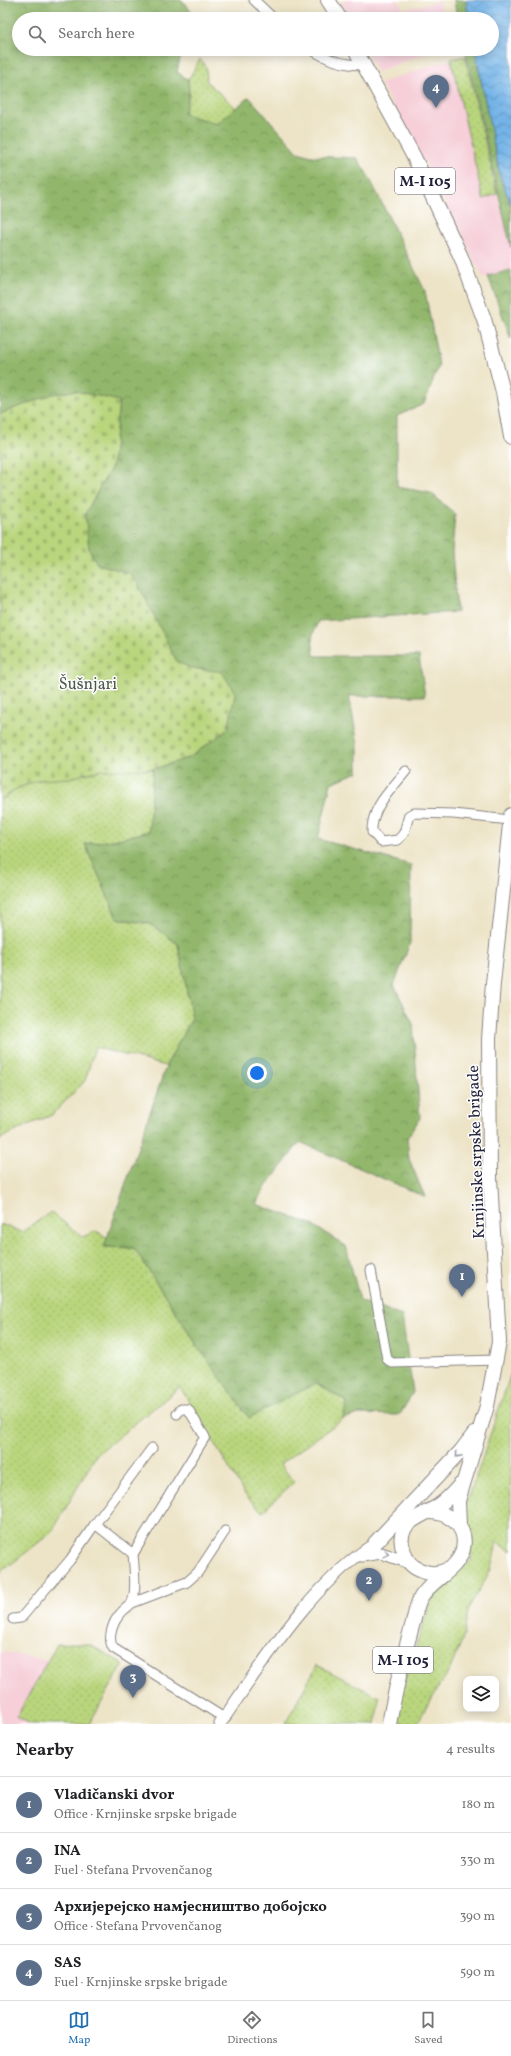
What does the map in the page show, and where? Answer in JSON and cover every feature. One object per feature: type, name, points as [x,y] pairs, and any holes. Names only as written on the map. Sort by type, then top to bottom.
[{"type":"main road","points":[[328,0],[336,12]]},
{"type":"main road","name":"M-I 105","points":[[358,56],[414,157],[461,257],[484,319],[503,392],[511,437]]},
{"type":"main road","name":"Krnjinske srpske brigade","points":[[462,1483],[481,1424],[497,1360],[499,1323],[490,1178],[489,1039],[493,984],[511,818]]},
{"type":"main road","points":[[375,1543],[461,1452],[481,1424]]},
{"type":"main road","name":"M-I 105","points":[[420,1597],[411,1565],[403,1551],[402,1536],[408,1524],[414,1518],[449,1499],[462,1483]]},
{"type":"main road","name":"M-I 105","points":[[389,1724],[401,1668],[420,1597],[436,1579],[455,1564],[463,1550],[464,1541],[459,1525],[458,1501],[462,1483]]},
{"type":"main road","points":[[427,1512],[434,1512],[448,1516],[459,1525]]},
{"type":"main road","points":[[411,1565],[430,1573],[448,1569]]},
{"type":"street","points":[[254,0],[267,12]]},
{"type":"street","points":[[322,56],[327,59],[352,65],[363,65]]},
{"type":"street","points":[[406,771],[381,802],[374,816],[372,832],[381,842],[398,840],[404,833],[410,815],[414,813],[511,818]]},
{"type":"street","points":[[371,1270],[387,1359],[392,1363],[497,1360]]},
{"type":"street","points":[[132,1603],[134,1594],[133,1554],[205,1437],[188,1409],[181,1409],[177,1414]]},
{"type":"street","points":[[13,1619],[21,1618],[56,1579],[152,1448]]},
{"type":"street","points":[[95,1524],[133,1554]]},
{"type":"street","points":[[225,1531],[198,1572],[187,1582],[132,1603],[120,1614],[110,1638],[113,1648],[222,1721],[281,1636],[315,1597],[354,1560],[375,1543],[408,1524]]},
{"type":"street","points":[[354,1560],[367,1554],[381,1553],[411,1565]]},
{"type":"shaded area","points":[[347,0],[399,0],[403,10],[440,1],[442,12],[346,12],[341,3]]},
{"type":"shaded area","points":[[369,56],[419,56],[377,72]]},
{"type":"shaded area","points":[[451,59],[483,198],[497,194],[511,248],[511,270],[483,278],[429,170],[380,83]]},
{"type":"shaded area","points":[[0,1651],[48,1661],[17,1716],[30,1724],[0,1724]]},
{"type":"green space","points":[[0,0],[182,0],[191,12],[12,12],[12,56],[180,56],[177,72],[188,80],[189,95],[184,114],[217,124],[249,97],[298,152],[311,156],[357,158],[370,179],[425,291],[439,365],[424,404],[397,416],[397,487],[431,493],[455,514],[452,552],[457,612],[318,621],[312,637],[314,656],[419,656],[425,696],[349,696],[358,744],[358,772],[331,783],[318,839],[411,865],[410,943],[394,985],[413,1024],[420,1118],[407,1138],[409,1159],[425,1197],[300,1142],[265,1188],[256,1204],[311,1224],[346,1246],[360,1301],[402,1316],[413,1392],[401,1413],[397,1415],[359,1414],[343,1419],[347,1402],[316,1383],[249,1418],[199,1348],[134,1248],[104,1247],[166,1066],[192,1018],[178,944],[150,924],[117,918],[85,844],[119,839],[149,831],[153,769],[190,757],[228,729],[235,693],[205,669],[191,668],[177,662],[137,582],[129,573],[97,564],[89,549],[85,514],[112,466],[119,401],[74,391],[53,394],[0,414]]},
{"type":"green space","points":[[454,0],[466,0],[468,12],[456,12]]},
{"type":"green space","points":[[465,56],[497,194],[483,199],[451,59]]},
{"type":"green space","points":[[467,56],[476,56],[500,176],[511,205],[511,248]]},
{"type":"green space","points":[[200,59],[206,67],[207,82],[236,108],[217,124],[183,114],[189,95],[188,80]]},
{"type":"green space","points":[[511,270],[511,339],[488,276]]},
{"type":"green space","name":"Šušnjari","points":[[75,391],[119,401],[112,466],[85,514],[89,549],[97,564],[129,573],[137,582],[177,662],[191,668],[222,672],[235,693],[228,729],[190,757],[153,769],[101,770],[69,778],[38,780],[16,789],[0,800],[0,414],[53,394]]},
{"type":"green space","points":[[153,769],[149,831],[119,839],[85,844],[117,918],[150,924],[178,944],[192,1018],[166,1066],[95,1047],[85,1081],[52,1115],[0,1139],[0,800],[16,789],[38,780],[69,778],[101,770]]},
{"type":"green space","points":[[51,1212],[82,1237],[96,1231],[108,1238],[105,1247],[134,1248],[199,1348],[316,1383],[347,1402],[343,1419],[280,1464],[294,1482],[262,1512],[246,1496],[180,1387],[96,1455],[52,1532],[0,1573],[0,1224],[22,1232]]},
{"type":"green space","points":[[511,1373],[511,1551],[497,1542],[491,1569],[468,1610],[464,1636],[449,1671],[417,1724],[396,1724],[403,1685],[432,1598],[445,1582],[471,1561],[471,1537],[464,1518],[464,1508],[474,1483]]},
{"type":"green space","points":[[73,1643],[90,1645],[124,1664],[89,1724],[30,1724],[17,1716],[57,1644]]},
{"type":"green space","points":[[317,1665],[379,1697],[376,1724],[285,1724]]},
{"type":"water","points":[[466,0],[511,0],[511,205],[500,176],[476,56],[499,56],[499,12],[468,12]]},
{"type":"place","name":"SAS","points":[[436,108]]},
{"type":"place","name":"Vladičanski dvor","points":[[462,1297]]},
{"type":"place","name":"INA","points":[[369,1601]]},
{"type":"place","name":"Архијерејско намјесништво добојско","points":[[133,1698]]}]
